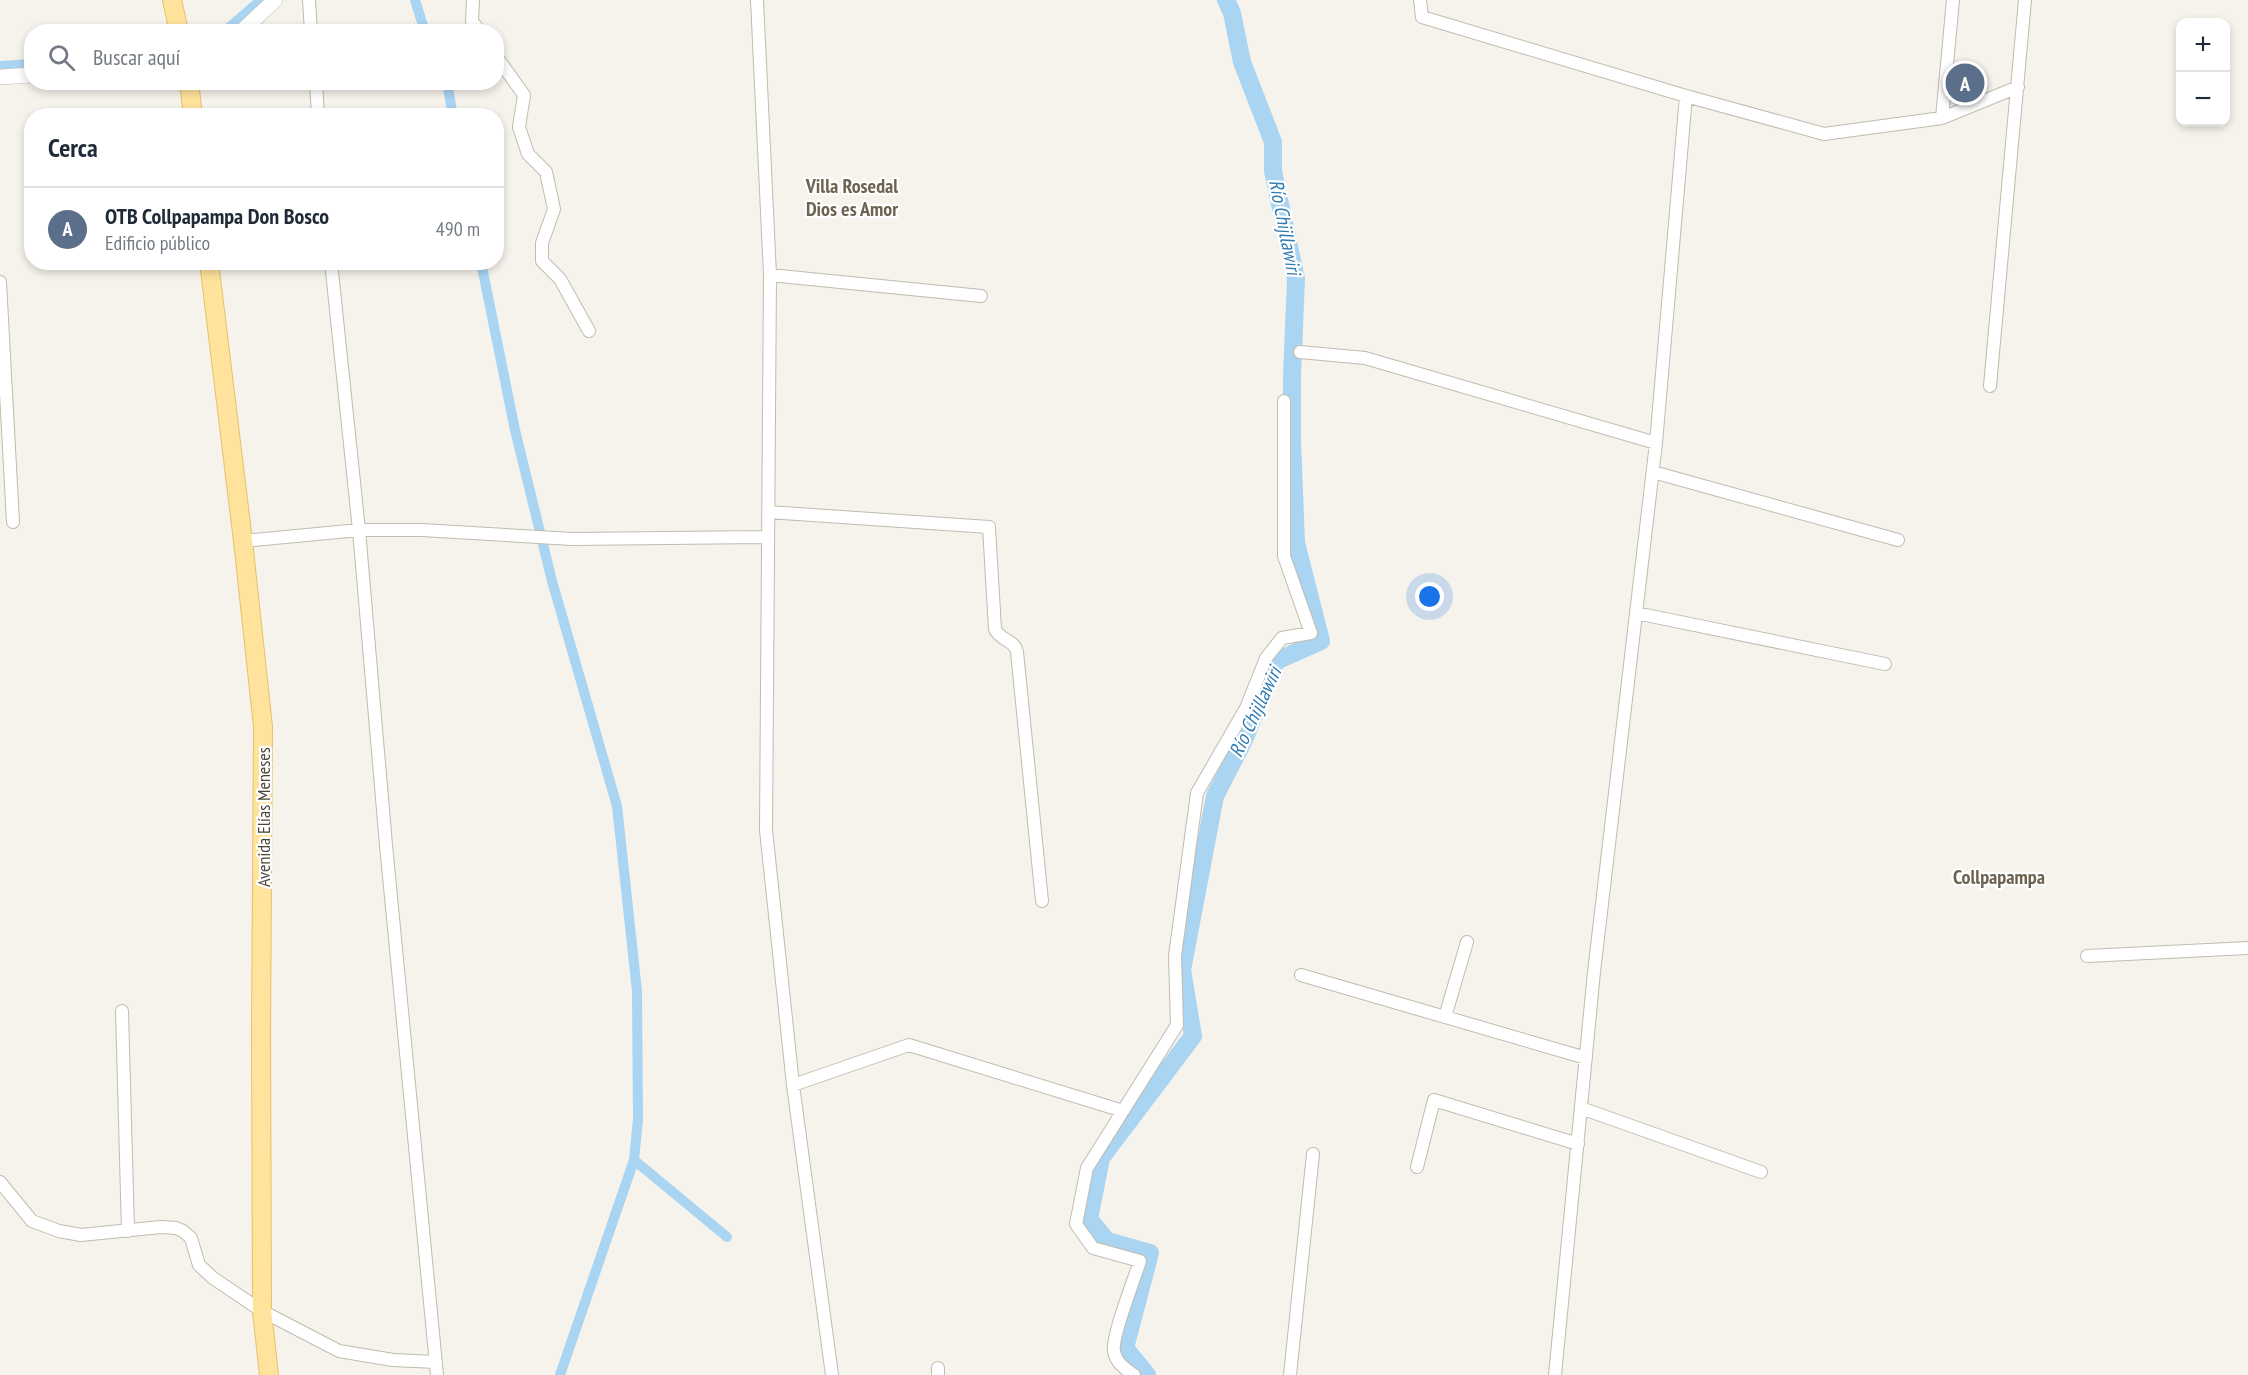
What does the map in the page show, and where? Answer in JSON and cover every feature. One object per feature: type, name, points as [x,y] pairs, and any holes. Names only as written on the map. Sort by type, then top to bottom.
[{"type":"main road","points":[[172,0],[178,24]]},
{"type":"main road","points":[[190,90],[191,108]]},
{"type":"main road","name":"Avenida Elías Meneses","points":[[209,270],[243,541],[263,727],[262,1311],[268,1375]]},
{"type":"street","points":[[250,24],[275,0]]},
{"type":"street","points":[[309,0],[310,24]]},
{"type":"street","points":[[472,0],[472,21],[474,24]]},
{"type":"street","points":[[757,0],[770,275],[766,830],[793,1085],[832,1375]]},
{"type":"street","points":[[1420,0],[1422,17],[1686,96],[1824,134],[1942,118],[2018,87]]},
{"type":"street","points":[[1942,118],[1953,0]]},
{"type":"street","points":[[1990,386],[2025,0]]},
{"type":"street","points":[[504,67],[524,95],[519,127],[528,154],[546,172],[554,209],[542,243],[542,261],[560,279],[589,331]]},
{"type":"street","points":[[0,77],[24,76]]},
{"type":"street","points":[[316,90],[318,108]]},
{"type":"street","points":[[1555,1375],[1586,1058],[1656,443],[1686,96]]},
{"type":"street","points":[[332,270],[359,530],[386,845],[437,1375]]},
{"type":"street","points":[[770,275],[981,296]]},
{"type":"street","points":[[0,282],[13,522]]},
{"type":"street","points":[[1300,352],[1365,358],[1656,443]]},
{"type":"street","points":[[1134,1375],[1119,1365],[1113,1349],[1119,1323],[1140,1261],[1093,1248],[1076,1224],[1087,1168],[1177,1025],[1175,956],[1197,793],[1246,708],[1266,658],[1282,638],[1311,633],[1284,556],[1284,401]]},
{"type":"street","points":[[1653,472],[1898,540]]},
{"type":"street","points":[[768,512],[989,526],[995,629],[998,635],[1012,642],[1017,652],[1042,901]]},
{"type":"street","points":[[243,541],[359,530],[422,530],[572,539],[768,537]]},
{"type":"street","points":[[1636,613],[1885,664]]},
{"type":"street","points":[[1445,1017],[1467,942]]},
{"type":"street","points":[[2087,956],[2248,948]]},
{"type":"street","points":[[1302,975],[1586,1058]]},
{"type":"street","points":[[122,1011],[128,1231]]},
{"type":"street","points":[[793,1085],[909,1045],[1123,1112]]},
{"type":"street","points":[[1417,1167],[1434,1100],[1578,1143]]},
{"type":"street","points":[[1581,1108],[1761,1172]]},
{"type":"street","points":[[1290,1375],[1313,1154]]},
{"type":"street","points":[[0,1182],[32,1221],[59,1231],[81,1235],[176,1227],[191,1238],[196,1257],[206,1272],[262,1311],[339,1350],[393,1360],[436,1362]]},
{"type":"waterway","points":[[233,24],[261,0]]},
{"type":"waterway","points":[[415,0],[422,24]]},
{"type":"waterway","name":"Río Chijllawiri","points":[[1147,1375],[1125,1348],[1150,1253],[1107,1241],[1089,1219],[1101,1158],[1193,1036],[1182,970],[1215,796],[1244,740],[1276,661],[1321,641],[1296,543],[1292,440],[1296,279],[1273,171],[1273,142],[1242,62],[1232,13],[1226,0]]},
{"type":"waterway","points":[[0,66],[24,64]]},
{"type":"waterway","points":[[448,90],[452,108]]},
{"type":"waterway","points":[[483,270],[515,430],[552,581],[617,806],[637,991],[638,1119],[634,1160],[560,1375]]},
{"type":"waterway","points":[[634,1160],[727,1237]]},
{"type":"place","name":"OTB Collpapampa Don Bosco","points":[[1965,83]]},
{"type":"district","name":"Villa Rosedal Dios es Amor","points":[[852,198]]},
{"type":"district","name":"Collpapampa","points":[[1999,877]]}]
